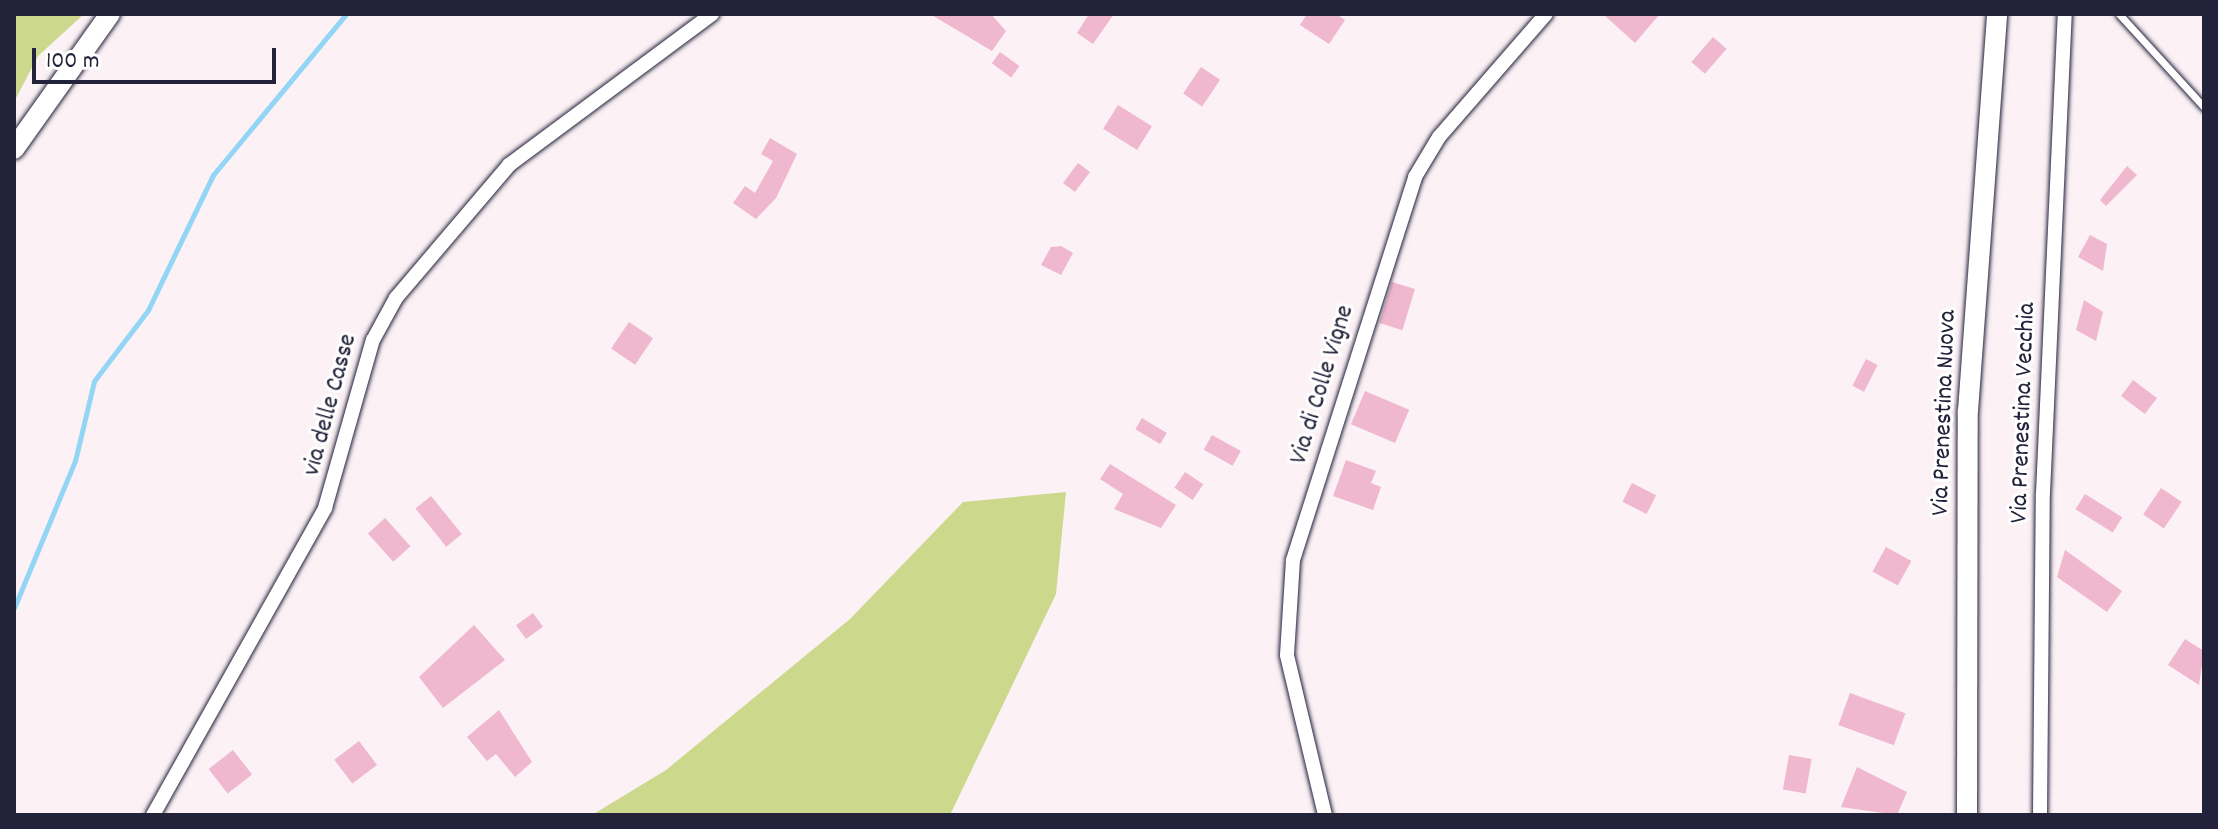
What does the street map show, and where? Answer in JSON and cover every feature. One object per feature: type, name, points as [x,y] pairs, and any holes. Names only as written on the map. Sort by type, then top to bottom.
[{"type":"main road","points":[[14,149],[110,14]]},
{"type":"main road","name":"Via Prenestina Nuova","points":[[1967,815],[1968,411],[1997,14]]},
{"type":"street","name":"via delle Casse","points":[[153,815],[325,508],[373,340],[396,298],[509,165],[712,14]]},
{"type":"street","name":"Via di Colle Vigne","points":[[1325,815],[1286,647],[1293,560],[1415,177],[1439,137],[1546,14]]},
{"type":"street","name":"Via Prenestina Vecchia","points":[[2040,815],[2043,493],[2065,14]]},
{"type":"lane","points":[[2119,14],[2204,107]]},
{"type":"green space","points":[[14,14],[84,14],[38,56],[14,102]]},
{"type":"green space","points":[[1066,492],[1056,594],[950,815],[592,815],[666,770],[850,619],[963,502]]},
{"type":"building","points":[[930,14],[991,14],[1006,31],[992,51]]},
{"type":"building","points":[[1089,14],[1114,14],[1093,44],[1077,33]]},
{"type":"building","points":[[1307,14],[1336,14],[1345,20],[1329,44],[1300,25]]},
{"type":"building","points":[[1603,14],[1660,14],[1635,43]]},
{"type":"building","points":[[1713,37],[1727,49],[1705,74],[1691,62]]},
{"type":"building","points":[[1000,52],[1019,66],[1011,77],[992,63]]},
{"type":"building","points":[[1201,67],[1220,80],[1202,106],[1183,94]]},
{"type":"building","points":[[1118,105],[1152,126],[1137,150],[1103,129]]},
{"type":"building","points":[[770,138],[797,154],[776,198],[756,219],[733,203],[745,186],[755,193],[773,161],[761,154]]},
{"type":"building","points":[[1078,163],[1090,172],[1075,192],[1063,183]]},
{"type":"building","points":[[2127,166],[2137,175],[2106,206],[2100,200]]},
{"type":"building","points":[[2090,235],[2107,244],[2103,271],[2078,257]]},
{"type":"building","points":[[1061,246],[1073,253],[1061,275],[1041,265],[1051,247]]},
{"type":"building","points":[[1392,282],[1415,289],[1402,330],[1379,323]]},
{"type":"building","points":[[2084,300],[2103,312],[2096,341],[2076,330]]},
{"type":"building","points":[[629,322],[653,338],[635,365],[611,349]]},
{"type":"building","points":[[1866,359],[1878,365],[1864,392],[1852,386]]},
{"type":"building","points":[[2133,380],[2157,398],[2145,414],[2121,396]]},
{"type":"building","points":[[1365,391],[1409,410],[1395,443],[1351,424]]},
{"type":"building","points":[[1142,418],[1167,433],[1160,444],[1135,429]]},
{"type":"building","points":[[1212,435],[1241,451],[1233,466],[1204,450]]},
{"type":"building","points":[[1346,460],[1376,471],[1371,483],[1381,487],[1373,510],[1333,496]]},
{"type":"building","points":[[1110,464],[1176,505],[1161,528],[1114,509],[1123,494],[1100,479]]},
{"type":"building","points":[[1185,472],[1203,484],[1193,500],[1174,488]]},
{"type":"building","points":[[1632,483],[1656,495],[1647,514],[1622,502]]},
{"type":"building","points":[[2161,488],[2182,502],[2164,529],[2143,515]]},
{"type":"building","points":[[2085,494],[2122,517],[2113,533],[2075,509]]},
{"type":"building","points":[[431,496],[462,534],[446,547],[415,509]]},
{"type":"building","points":[[385,518],[410,546],[393,562],[368,533]]},
{"type":"building","points":[[1886,547],[1911,561],[1898,586],[1872,571]]},
{"type":"building","points":[[2065,550],[2122,591],[2107,612],[2057,577]]},
{"type":"building","points":[[533,613],[543,627],[526,639],[516,625]]},
{"type":"building","points":[[474,625],[505,660],[443,708],[419,677]]},
{"type":"building","points":[[2185,639],[2204,651],[2199,685],[2168,665]]},
{"type":"building","points":[[1850,693],[1905,713],[1894,745],[1838,725]]},
{"type":"building","points":[[499,710],[532,762],[515,777],[496,754],[487,761],[467,737]]},
{"type":"building","points":[[359,741],[377,765],[352,784],[334,760]]},
{"type":"building","points":[[233,750],[252,774],[228,794],[209,769]]},
{"type":"building","points":[[1789,755],[1812,759],[1806,793],[1783,789]]},
{"type":"building","points":[[1857,767],[1907,792],[1897,815],[1841,807]]},
{"type":"waterway","points":[[14,608],[75,461],[94,381],[148,310],[213,175],[346,14]]}]
